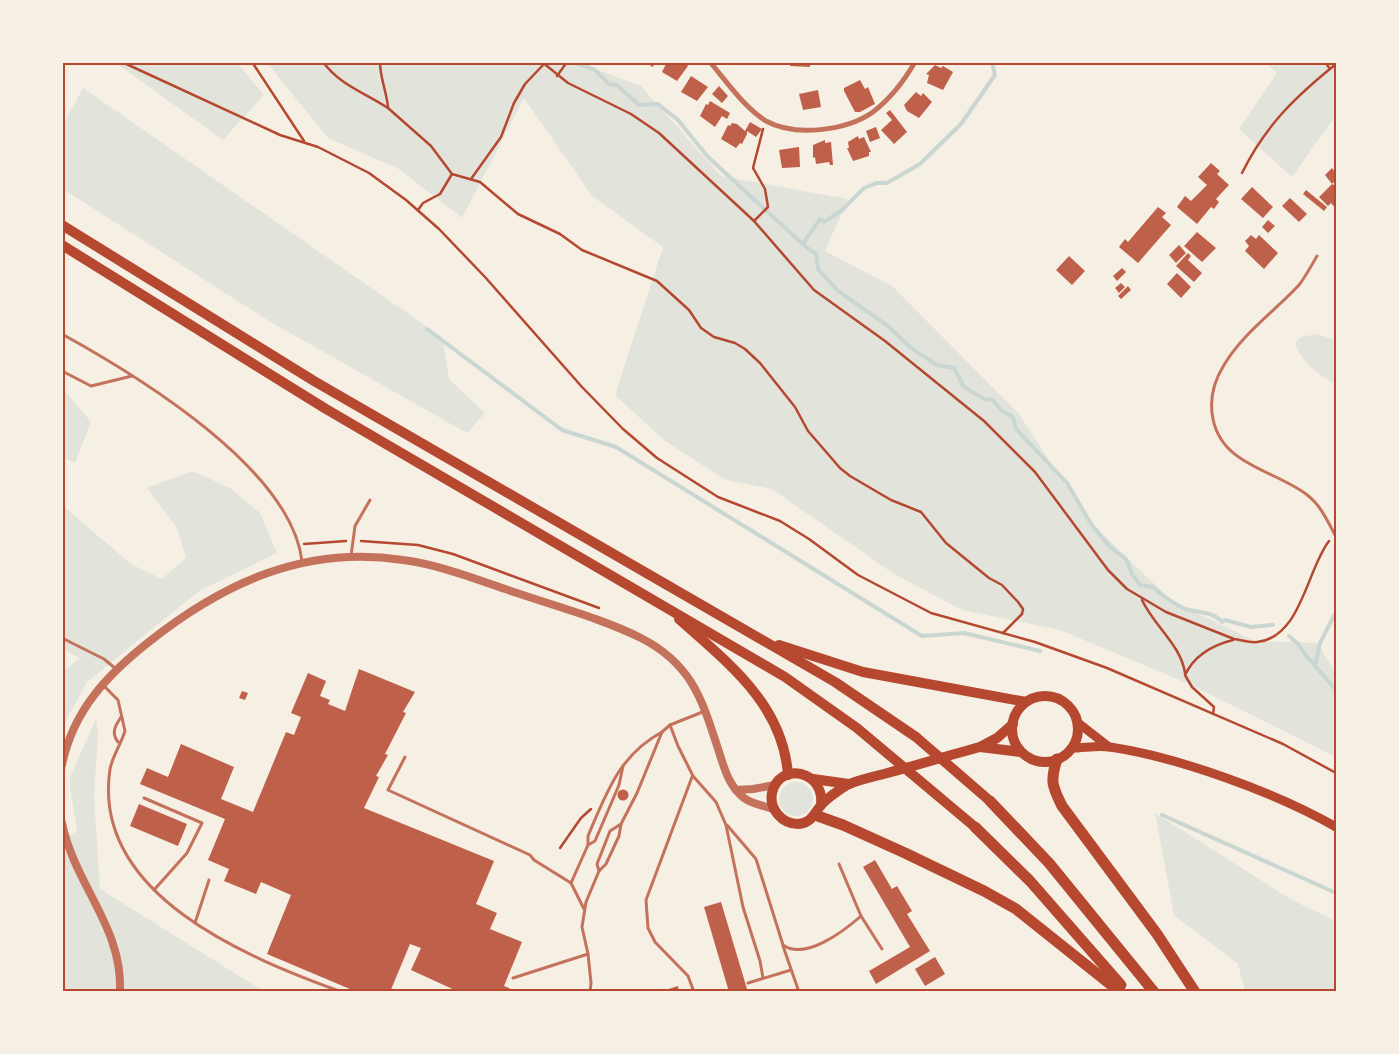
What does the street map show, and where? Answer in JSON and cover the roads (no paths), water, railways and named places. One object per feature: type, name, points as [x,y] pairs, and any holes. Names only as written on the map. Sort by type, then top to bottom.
[{"type":"highway","points":[[62,225],[306,376],[835,682],[896,723],[932,750],[990,801],[1049,862],[1154,992]]},
{"type":"highway","points":[[62,245],[326,409],[749,654],[857,728],[975,827],[1036,888],[1126,992]]},
{"type":"highway","points":[[664,605],[734,669],[759,698],[780,736],[785,750],[788,775]]},
{"type":"highway","points":[[760,638],[864,672],[1026,702]]},
{"type":"highway","points":[[852,784],[813,779],[801,774],[788,775],[775,785],[771,801],[778,815],[789,823],[803,823],[815,816],[821,805],[852,784],[978,748],[997,738],[1012,724],[1016,714],[1026,702],[1041,696],[1057,698],[1070,708],[1077,722],[1078,734],[1072,748],[1057,760],[1052,775],[1052,787],[1062,806],[1157,934],[1195,992]]},
{"type":"highway","points":[[1012,724],[1013,737],[1021,752]]},
{"type":"highway","points":[[978,748],[1021,752],[1040,761],[1057,760]]},
{"type":"highway","points":[[813,779],[821,791],[821,805]]},
{"type":"highway","points":[[815,816],[843,825],[905,853],[1008,904],[1040,926],[1120,992]]},
{"type":"main road","points":[[1077,722],[1109,747]]},
{"type":"main road","points":[[1072,748],[1109,747],[1158,758],[1279,799],[1336,827]]},
{"type":"street","points":[[710,62],[749,107],[761,117],[783,128],[800,130],[841,125],[871,113],[889,97],[915,62]]},
{"type":"street","points":[[62,765],[82,711],[102,684],[116,669],[155,638],[209,600],[254,577],[302,563],[351,557],[386,558],[434,566],[554,606],[634,635],[655,646],[680,665],[694,683],[706,711],[726,775],[736,790],[750,802],[774,809]]},
{"type":"street","points":[[736,790],[753,790],[775,785]]},
{"type":"street","points":[[62,823],[72,860],[112,937],[119,956],[120,992]]},
{"type":"lane","points":[[1317,256],[1300,284],[1238,345],[1223,365],[1211,399],[1211,410],[1215,430],[1225,448],[1244,462],[1307,495],[1322,511],[1336,536]]},
{"type":"lane","points":[[62,334],[132,376],[193,418],[270,491],[286,512],[296,536],[302,563]]},
{"type":"lane","points":[[62,371],[91,386],[132,376]]},
{"type":"lane","points":[[351,557],[355,526],[370,500]]},
{"type":"lane","points":[[62,638],[104,659],[116,669]]},
{"type":"lane","points":[[102,684],[118,700],[125,731],[118,742],[110,769],[111,813],[115,831],[123,849],[154,890],[195,922],[236,948],[342,992]]},
{"type":"lane","points":[[571,883],[588,845],[588,836],[610,785],[631,754],[670,724],[706,711]]},
{"type":"lane","points":[[118,742],[115,738],[114,730],[121,718]]},
{"type":"lane","points":[[670,724],[678,746],[693,776],[716,802],[726,825],[743,907],[760,961],[763,978]]},
{"type":"lane","points":[[590,992],[588,954],[582,927],[584,910],[599,871],[606,864],[619,836],[621,824],[637,793],[662,732]]},
{"type":"lane","points":[[405,758],[388,790],[530,855],[534,860],[571,883],[584,910]]},
{"type":"lane","points":[[588,845],[594,841],[619,785],[624,765]]},
{"type":"lane","points":[[693,776],[646,900],[648,928],[655,942],[688,976],[694,992]]},
{"type":"lane","points":[[144,798],[202,823],[187,853],[154,890]]},
{"type":"lane","points":[[599,871],[597,864],[610,831],[621,824]]},
{"type":"lane","points":[[726,825],[756,859],[799,992]]},
{"type":"lane","points":[[839,864],[861,916],[882,949]]},
{"type":"lane","points":[[195,922],[209,880]]},
{"type":"lane","points":[[783,945],[790,950],[799,951],[841,933],[861,916]]},
{"type":"lane","points":[[513,978],[588,954]]},
{"type":"lane","points":[[748,983],[791,970]]},
{"type":"waterway","points":[[573,62],[595,70],[609,84],[617,85],[639,105],[658,104],[678,120],[708,157],[807,248],[816,254],[818,269],[838,291],[888,326],[911,348],[937,365],[954,368],[964,387],[984,399],[993,400],[1001,410],[1013,417],[1016,429],[1067,483],[1091,524],[1110,547],[1126,559],[1132,574],[1140,585],[1153,587],[1181,607],[1209,614],[1222,622],[1225,620],[1251,627],[1273,625]]},
{"type":"waterway","points":[[803,244],[820,219],[824,222],[841,211],[864,188],[877,183],[887,183],[920,164],[961,124],[995,75],[992,62]]},
{"type":"waterway","points":[[427,329],[562,430],[616,447],[922,636],[964,633],[1040,651]]},
{"type":"waterway","points":[[1315,666],[1320,643],[1336,612]]},
{"type":"waterway","points":[[1289,636],[1298,644],[1336,690]]},
{"type":"waterway","points":[[1162,815],[1336,893]]}]
